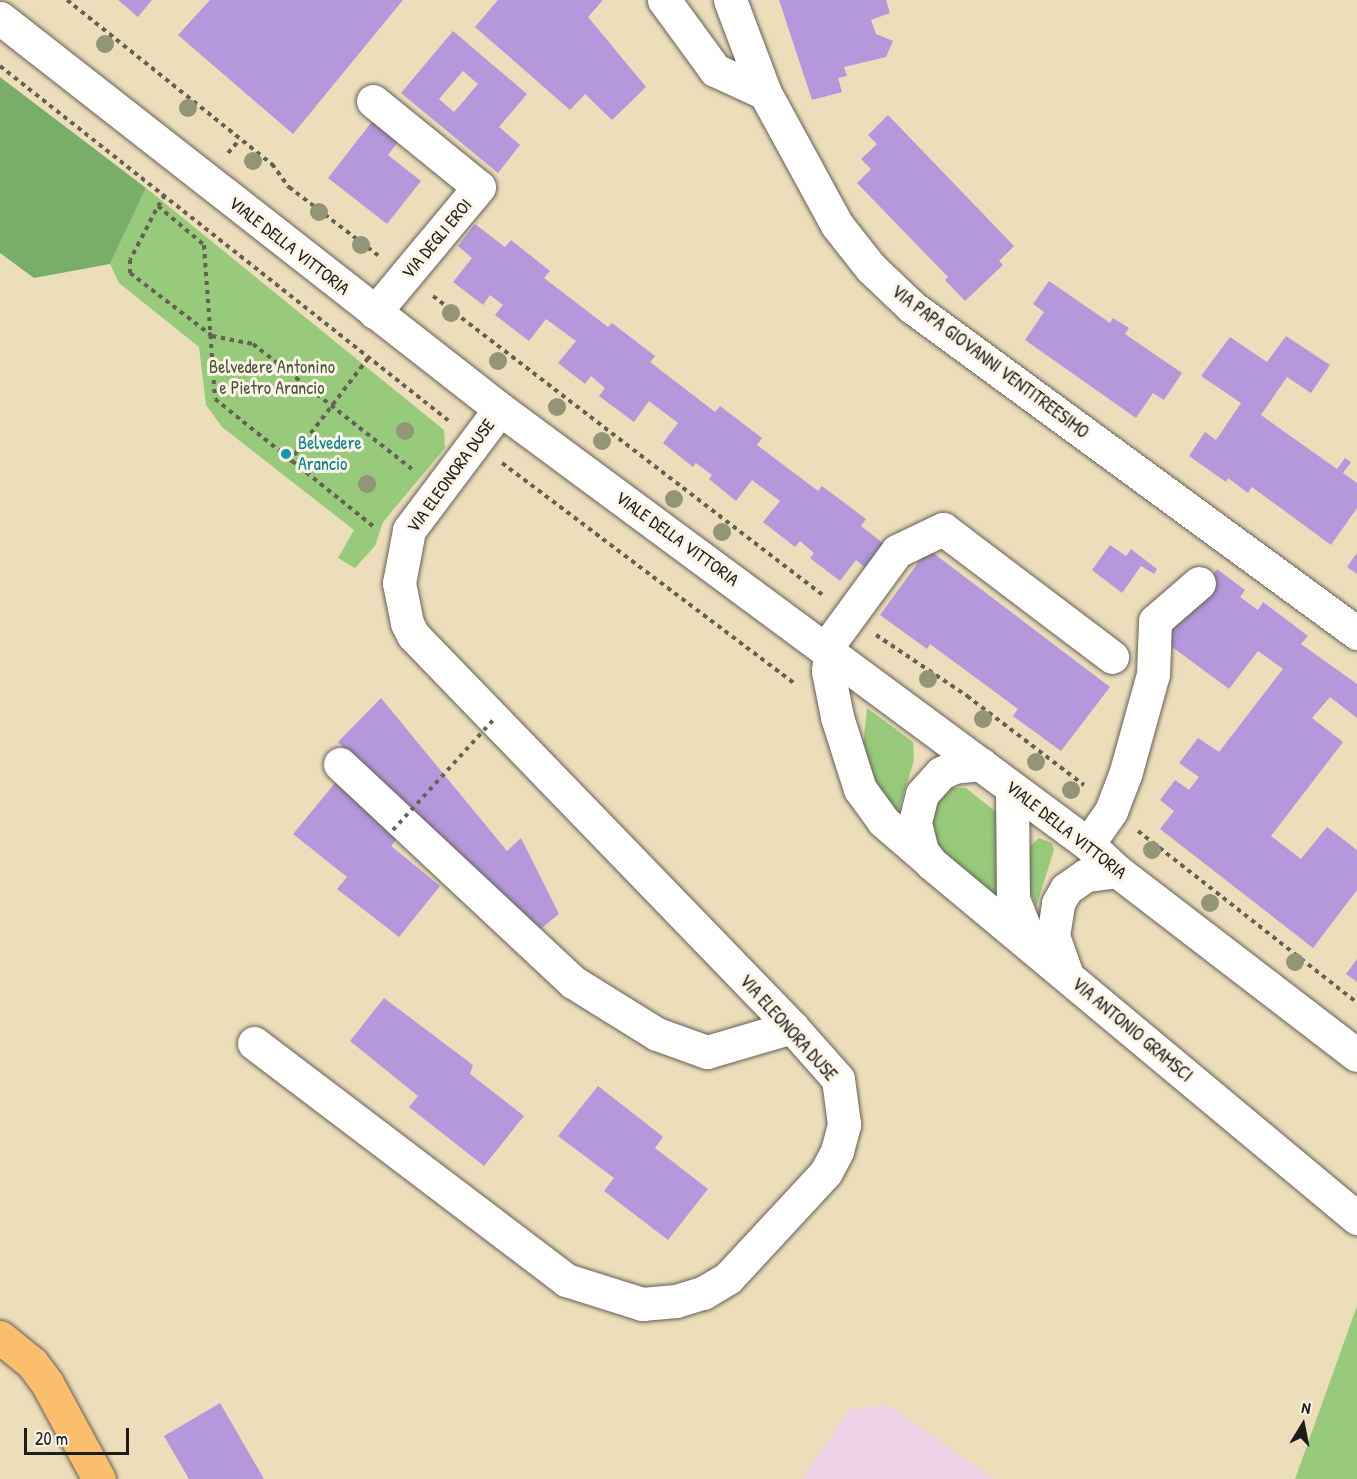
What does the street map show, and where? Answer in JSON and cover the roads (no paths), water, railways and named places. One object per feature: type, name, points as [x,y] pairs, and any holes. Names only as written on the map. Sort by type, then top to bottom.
[{"type":"main road","points":[[0,1337],[32,1363],[47,1383],[99,1479]]},
{"type":"street","points":[[664,0],[715,70],[765,93]]},
{"type":"street","name":"VIA PAPA GIOVANNI VENTITREESIMO","points":[[729,0],[765,93],[837,225],[871,268],[912,307],[1357,633]]},
{"type":"street","name":"VIALE DELLA VITTORIA","points":[[0,18],[500,409],[1088,844],[1117,871],[1357,1055]]},
{"type":"street","name":"VIA DEGLI EROI","points":[[373,100],[479,187],[375,312]]},
{"type":"street","name":"VIA ELEONORA DUSE","points":[[254,1043],[566,1280],[642,1304],[676,1301],[703,1293],[728,1278],[826,1172],[837,1151],[844,1124],[838,1079],[792,1027],[413,635],[403,610],[399,583],[408,530],[500,409]]},
{"type":"street","points":[[1032,947],[883,820],[860,789],[837,717],[828,671],[828,650],[897,551],[943,529],[1112,657]]},
{"type":"street","points":[[1088,844],[1112,810],[1154,674],[1155,621],[1199,583]]},
{"type":"street","points":[[340,764],[573,982],[657,1034],[707,1052],[792,1027]]},
{"type":"street","points":[[931,863],[922,851],[915,823],[922,794],[941,773],[954,767],[981,764]]},
{"type":"street","name":"VIA ANTONIO GRAMSCI","points":[[1012,788],[1013,899],[1032,947],[1357,1218]]},
{"type":"street","points":[[1067,975],[1053,936],[1058,903],[1066,889],[1086,875],[1117,871]]},
{"type":"place","name":"Belvedere Arancio","points":[[286,454]]},
{"type":"park label","name":"Belvedere Antonino e Pietro Arancio","points":[[272,378]]}]
